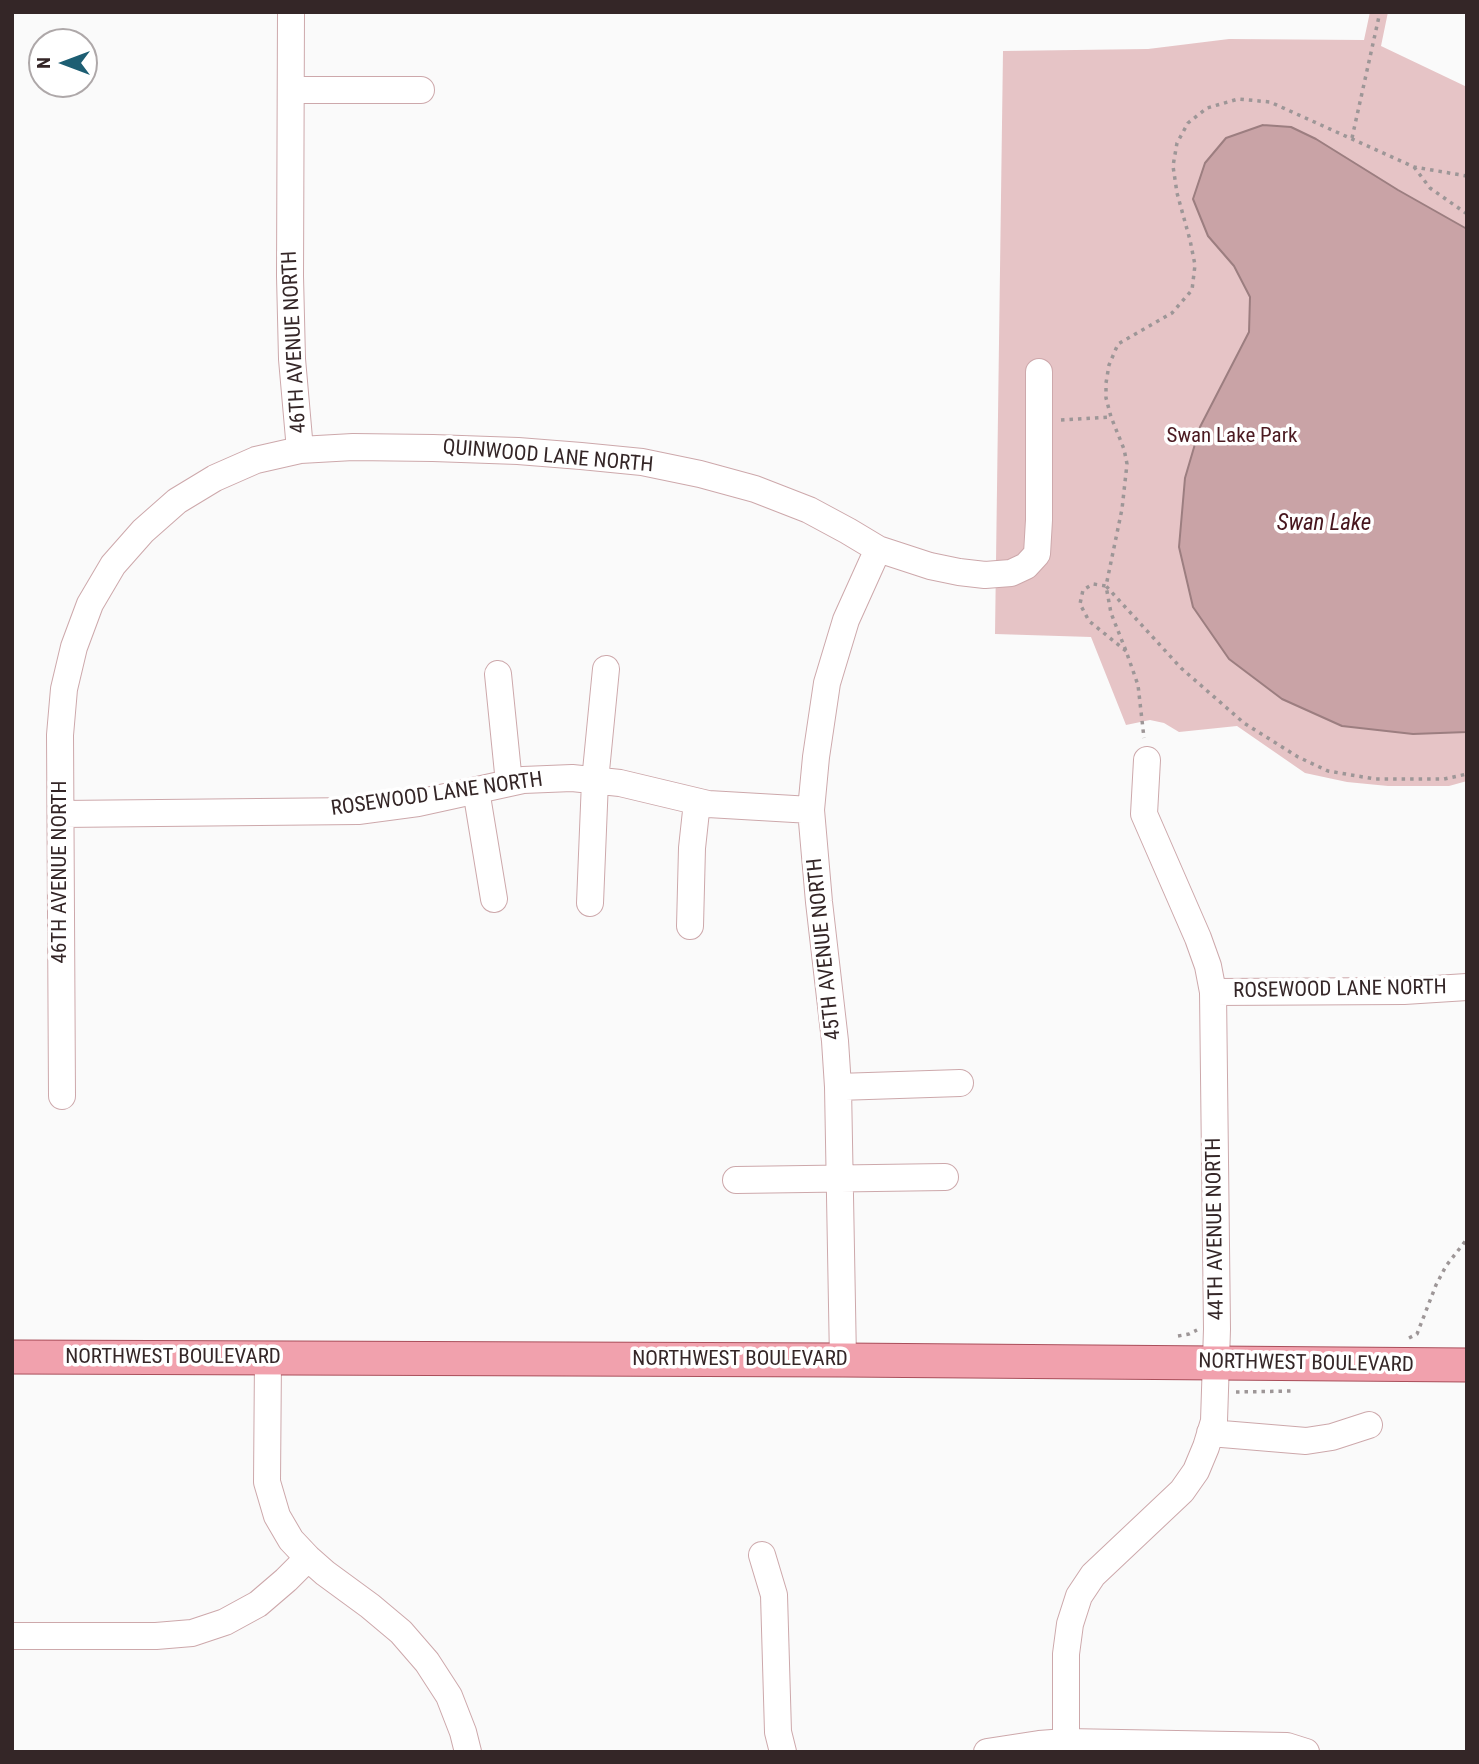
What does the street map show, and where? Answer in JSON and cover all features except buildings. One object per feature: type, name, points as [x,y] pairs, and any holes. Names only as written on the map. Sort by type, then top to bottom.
[{"type":"main road","name":"NORTHWEST BOULEVARD","points":[[12,1357],[1467,1365]]},
{"type":"street","name":"46TH AVENUE NORTH","points":[[62,1097],[60,735],[64,689],[74,647],[90,604],[113,565],[143,531],[177,501],[215,478],[256,460],[300,450],[292,359],[290,276],[291,12]]},
{"type":"street","points":[[291,90],[421,90]]},
{"type":"street","name":"QUINWOOD LANE NORTH","points":[[300,450],[353,447],[519,451],[642,463],[700,474],[755,489],[809,510],[878,549],[930,566],[985,575],[1011,573],[1027,566],[1037,554],[1040,520],[1039,372]]},
{"type":"street","name":"45TH AVENUE NORTH","points":[[843,1360],[838,1087],[811,810],[827,683],[846,620],[878,549]]},
{"type":"street","points":[[590,903],[595,781],[606,669]]},
{"type":"street","points":[[498,674],[509,783]]},
{"type":"street","name":"44TH AVENUE NORTH","points":[[1066,1742],[1066,1654],[1070,1624],[1079,1596],[1093,1575],[1182,1491],[1196,1471],[1214,1421],[1216,1363],[1213,992],[1208,966],[1198,939],[1144,814],[1147,760]]},
{"type":"street","name":"ROSEWOOD LANE NORTH","points":[[61,814],[358,811],[418,803],[523,780],[572,778],[620,783],[708,804],[811,810]]},
{"type":"street","points":[[476,790],[494,899]]},
{"type":"street","points":[[690,926],[692,848],[697,802]]},
{"type":"street","name":"ROSEWOOD LANE NORTH","points":[[1213,992],[1404,991],[1467,987]]},
{"type":"street","points":[[838,1087],[960,1083]]},
{"type":"street","points":[[736,1180],[945,1177]]},
{"type":"street","points":[[268,1358],[267,1482],[277,1516],[291,1540],[308,1558],[401,1633],[426,1662],[449,1696],[468,1752]]},
{"type":"street","points":[[1210,1433],[1307,1441],[1332,1437],[1369,1425]]},
{"type":"street","points":[[762,1555],[774,1595],[775,1687],[778,1732],[783,1752]]},
{"type":"street","points":[[12,1636],[156,1636],[192,1633],[225,1622],[258,1604],[308,1558]]},
{"type":"street","points":[[987,1752],[1066,1742],[1287,1746],[1306,1752]]},
{"type":"path","points":[[1352,138],[1380,12]]},
{"type":"path","points":[[1147,760],[1138,685],[1111,613],[1106,586],[1128,464],[1111,417],[1106,398],[1106,383],[1109,365],[1118,344],[1172,313],[1192,290],[1195,265],[1173,166],[1177,143],[1188,123],[1207,108],[1238,99],[1270,102],[1413,167],[1467,176]]},
{"type":"path","points":[[1413,167],[1430,188],[1467,214]]},
{"type":"path","points":[[1126,651],[1089,621],[1080,604],[1083,590],[1093,584],[1106,586],[1181,668],[1244,723],[1298,757],[1328,771],[1375,779],[1444,779],[1467,774]]},
{"type":"path","points":[[1422,1324],[1436,1285],[1467,1239]]},
{"type":"green space","name":"Swan Lake Park","points":[[1370,12],[1388,12],[1381,46],[1467,87],[1467,781],[1449,786],[1388,786],[1347,782],[1305,773],[1237,726],[1179,732],[1164,723],[1150,720],[1126,725],[1091,637],[995,634],[1003,51],[1148,49],[1229,39],[1364,40]]},
{"type":"water","name":"Swan Lake","points":[[1263,125],[1291,127],[1316,139],[1467,229],[1467,732],[1413,734],[1342,726],[1282,699],[1229,659],[1193,607],[1179,547],[1185,478],[1200,427],[1249,332],[1250,297],[1234,266],[1208,236],[1193,199],[1205,163],[1226,138]]}]
